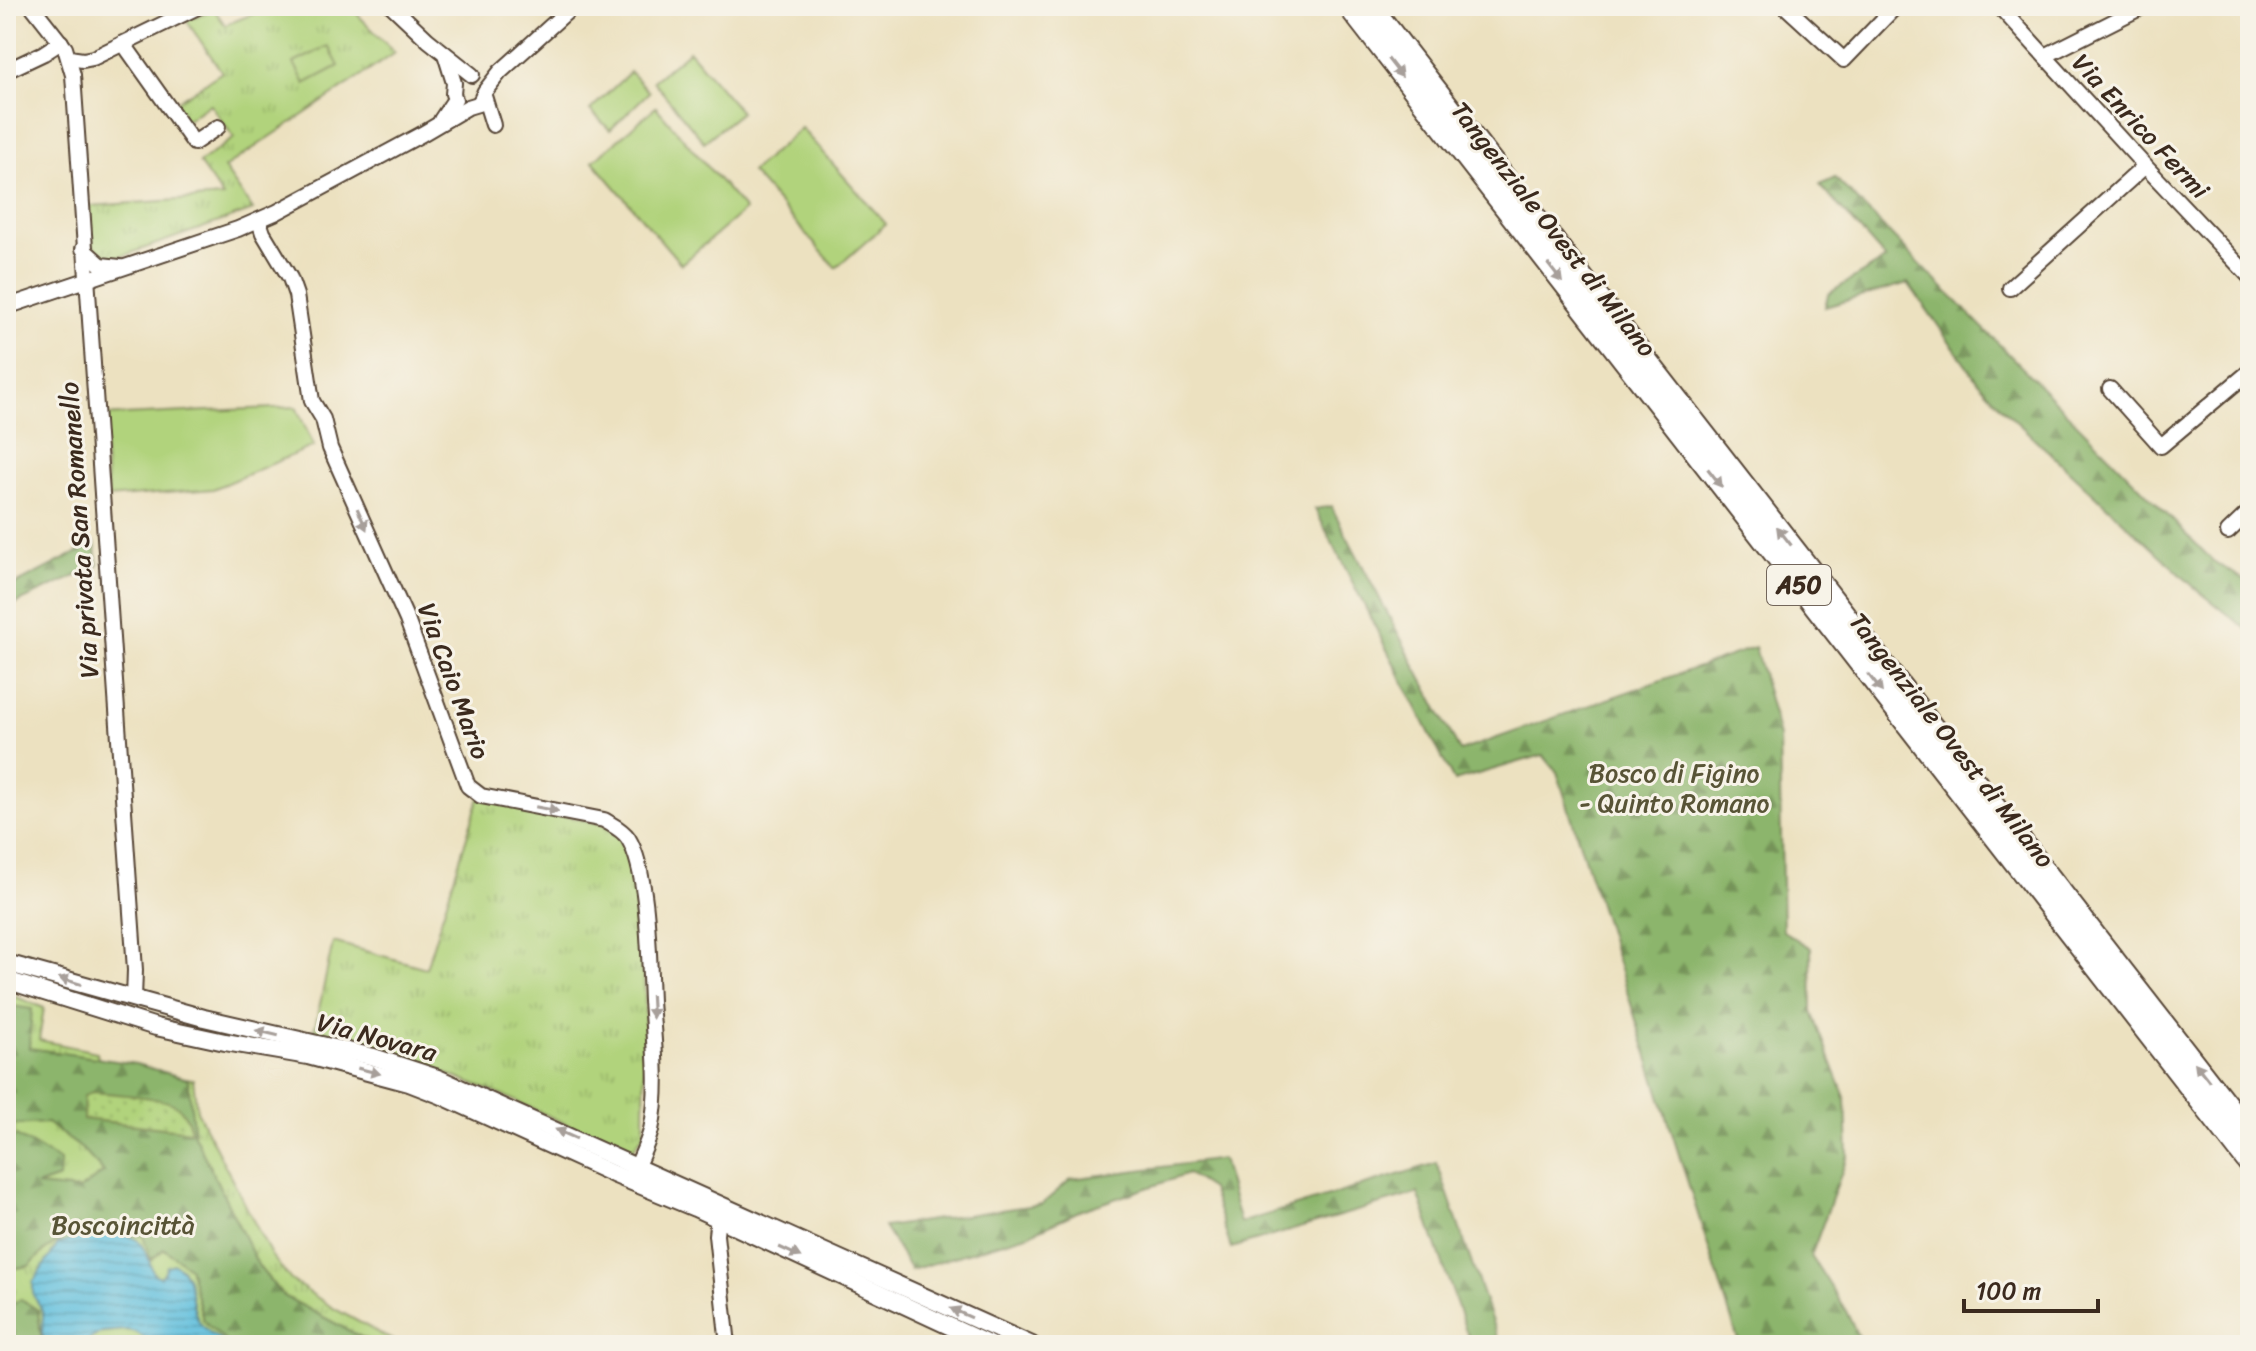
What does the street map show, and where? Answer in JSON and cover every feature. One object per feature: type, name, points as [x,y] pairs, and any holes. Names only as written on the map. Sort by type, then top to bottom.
[{"type":"highway","name":"Tangenziale Ovest di Milano","points":[[1348,6],[2250,1165]]},
{"type":"highway","name":"Tangenziale Ovest di Milano","points":[[1371,6],[2250,1134]]},
{"type":"main road","name":"Via Novara","points":[[6,963],[438,1078],[990,1345]]},
{"type":"main road","name":"Via Novara","points":[[6,980],[156,1027],[308,1056],[409,1083],[634,1173]]},
{"type":"main road","points":[[130,1018],[134,999]]},
{"type":"main road","name":"Via Novara","points":[[719,1212],[1032,1345]]},
{"type":"street","points":[[69,58],[75,51],[108,50],[200,6]]},
{"type":"street","points":[[392,6],[445,54],[473,93]]},
{"type":"street","points":[[6,307],[238,229],[277,212],[437,126],[573,6]]},
{"type":"street","points":[[1785,6],[1844,60],[1896,6]]},
{"type":"street","name":"Via Enrico Fermi","points":[[1999,6],[2250,277]]},
{"type":"street","points":[[2045,56],[2144,6]]},
{"type":"street","name":"Via privata San Romanello","points":[[36,8],[61,42],[73,75],[134,999]]},
{"type":"street","points":[[6,71],[61,42]]},
{"type":"street","points":[[123,43],[194,143],[218,127]]},
{"type":"street","points":[[445,54],[454,83],[462,76],[492,122]]},
{"type":"street","points":[[2010,288],[2145,166]]},
{"type":"street","points":[[238,229],[268,241],[277,212]]},
{"type":"street","name":"Via Caio Mario","points":[[259,221],[296,295],[312,401],[407,620],[468,786],[481,796],[604,820],[628,838],[636,858],[644,893],[656,1084],[651,1131],[634,1173]]},
{"type":"street","points":[[83,249],[101,265],[124,268]]},
{"type":"street","points":[[2110,389],[2161,446],[2250,371]]},
{"type":"street","points":[[2228,532],[2250,511]]},
{"type":"street","points":[[719,1212],[716,1235],[728,1345]]},
{"type":"green space","points":[[273,6],[351,6],[395,53],[224,168],[253,210],[114,259],[103,257],[93,245],[90,206],[223,197],[199,163],[234,138],[210,104],[186,121],[173,104],[222,72],[186,20],[214,9],[225,25]]},
{"type":"green space","points":[[328,46],[339,66],[305,84],[294,63]]},
{"type":"green space","points":[[689,51],[741,112],[704,142],[653,81]]},
{"type":"green space","points":[[630,72],[649,92],[610,130],[590,110]]},
{"type":"green space","points":[[656,107],[745,210],[681,264],[593,161]]},
{"type":"green space","points":[[801,128],[886,224],[836,268],[751,172]]},
{"type":"green space","points":[[1835,178],[2213,561],[2250,583],[2250,632],[2194,587],[2008,414],[1977,380],[1908,283],[1825,307],[1828,294],[1886,259],[1820,185]]},
{"type":"green space","points":[[296,407],[314,446],[213,489],[108,498],[102,416]]},
{"type":"green space","name":"Bosco di Figino - Quinto Romano","points":[[1331,506],[1460,751],[1755,647],[1779,737],[1783,931],[1811,948],[1812,1012],[1846,1100],[1848,1155],[1811,1256],[1846,1311],[1862,1345],[1736,1345],[1739,1343],[1557,772],[1543,755],[1454,781],[1315,509]]},
{"type":"green space","points":[[95,543],[98,566],[6,608],[6,589]]},
{"type":"green space","points":[[479,798],[607,825],[622,835],[638,902],[645,996],[644,1134],[630,1153],[509,1098],[426,1066],[313,1037],[333,942],[426,968]]},
{"type":"green space","name":"Boscoincittà","points":[[6,993],[44,1008],[39,1040],[97,1052],[101,1088],[155,1073],[193,1079],[197,1111],[271,1255],[291,1280],[333,1308],[401,1345],[6,1345]]},
{"type":"green space","name":"Boscoincittà","points":[[6,1005],[32,1009],[29,1048],[136,1064],[188,1079],[194,1135],[259,1267],[282,1295],[376,1345],[227,1343],[203,1320],[189,1267],[164,1249],[151,1260],[143,1236],[111,1230],[73,1231],[29,1266],[11,1269],[6,1264],[6,1141],[16,1136],[60,1161],[59,1178],[36,1186],[79,1190],[104,1172],[82,1149],[47,1123],[6,1127]]},
{"type":"green space","points":[[92,1092],[168,1102],[184,1113],[191,1131],[83,1119],[84,1096]]},
{"type":"green space","points":[[1222,1159],[1240,1223],[1437,1163],[1500,1345],[1471,1345],[1418,1193],[1231,1248],[1211,1189],[1188,1174],[1079,1211],[1030,1234],[911,1270],[884,1227],[1042,1204],[1071,1179]]},
{"type":"green space","points":[[21,1299],[38,1310],[42,1345],[6,1345],[6,1309]]},
{"type":"water","points":[[83,1236],[129,1236],[145,1250],[154,1274],[160,1277],[167,1266],[174,1264],[181,1269],[189,1282],[200,1323],[226,1345],[154,1345],[136,1332],[126,1330],[102,1332],[75,1345],[46,1345],[42,1333],[43,1315],[33,1295],[33,1282],[58,1244]]}]
